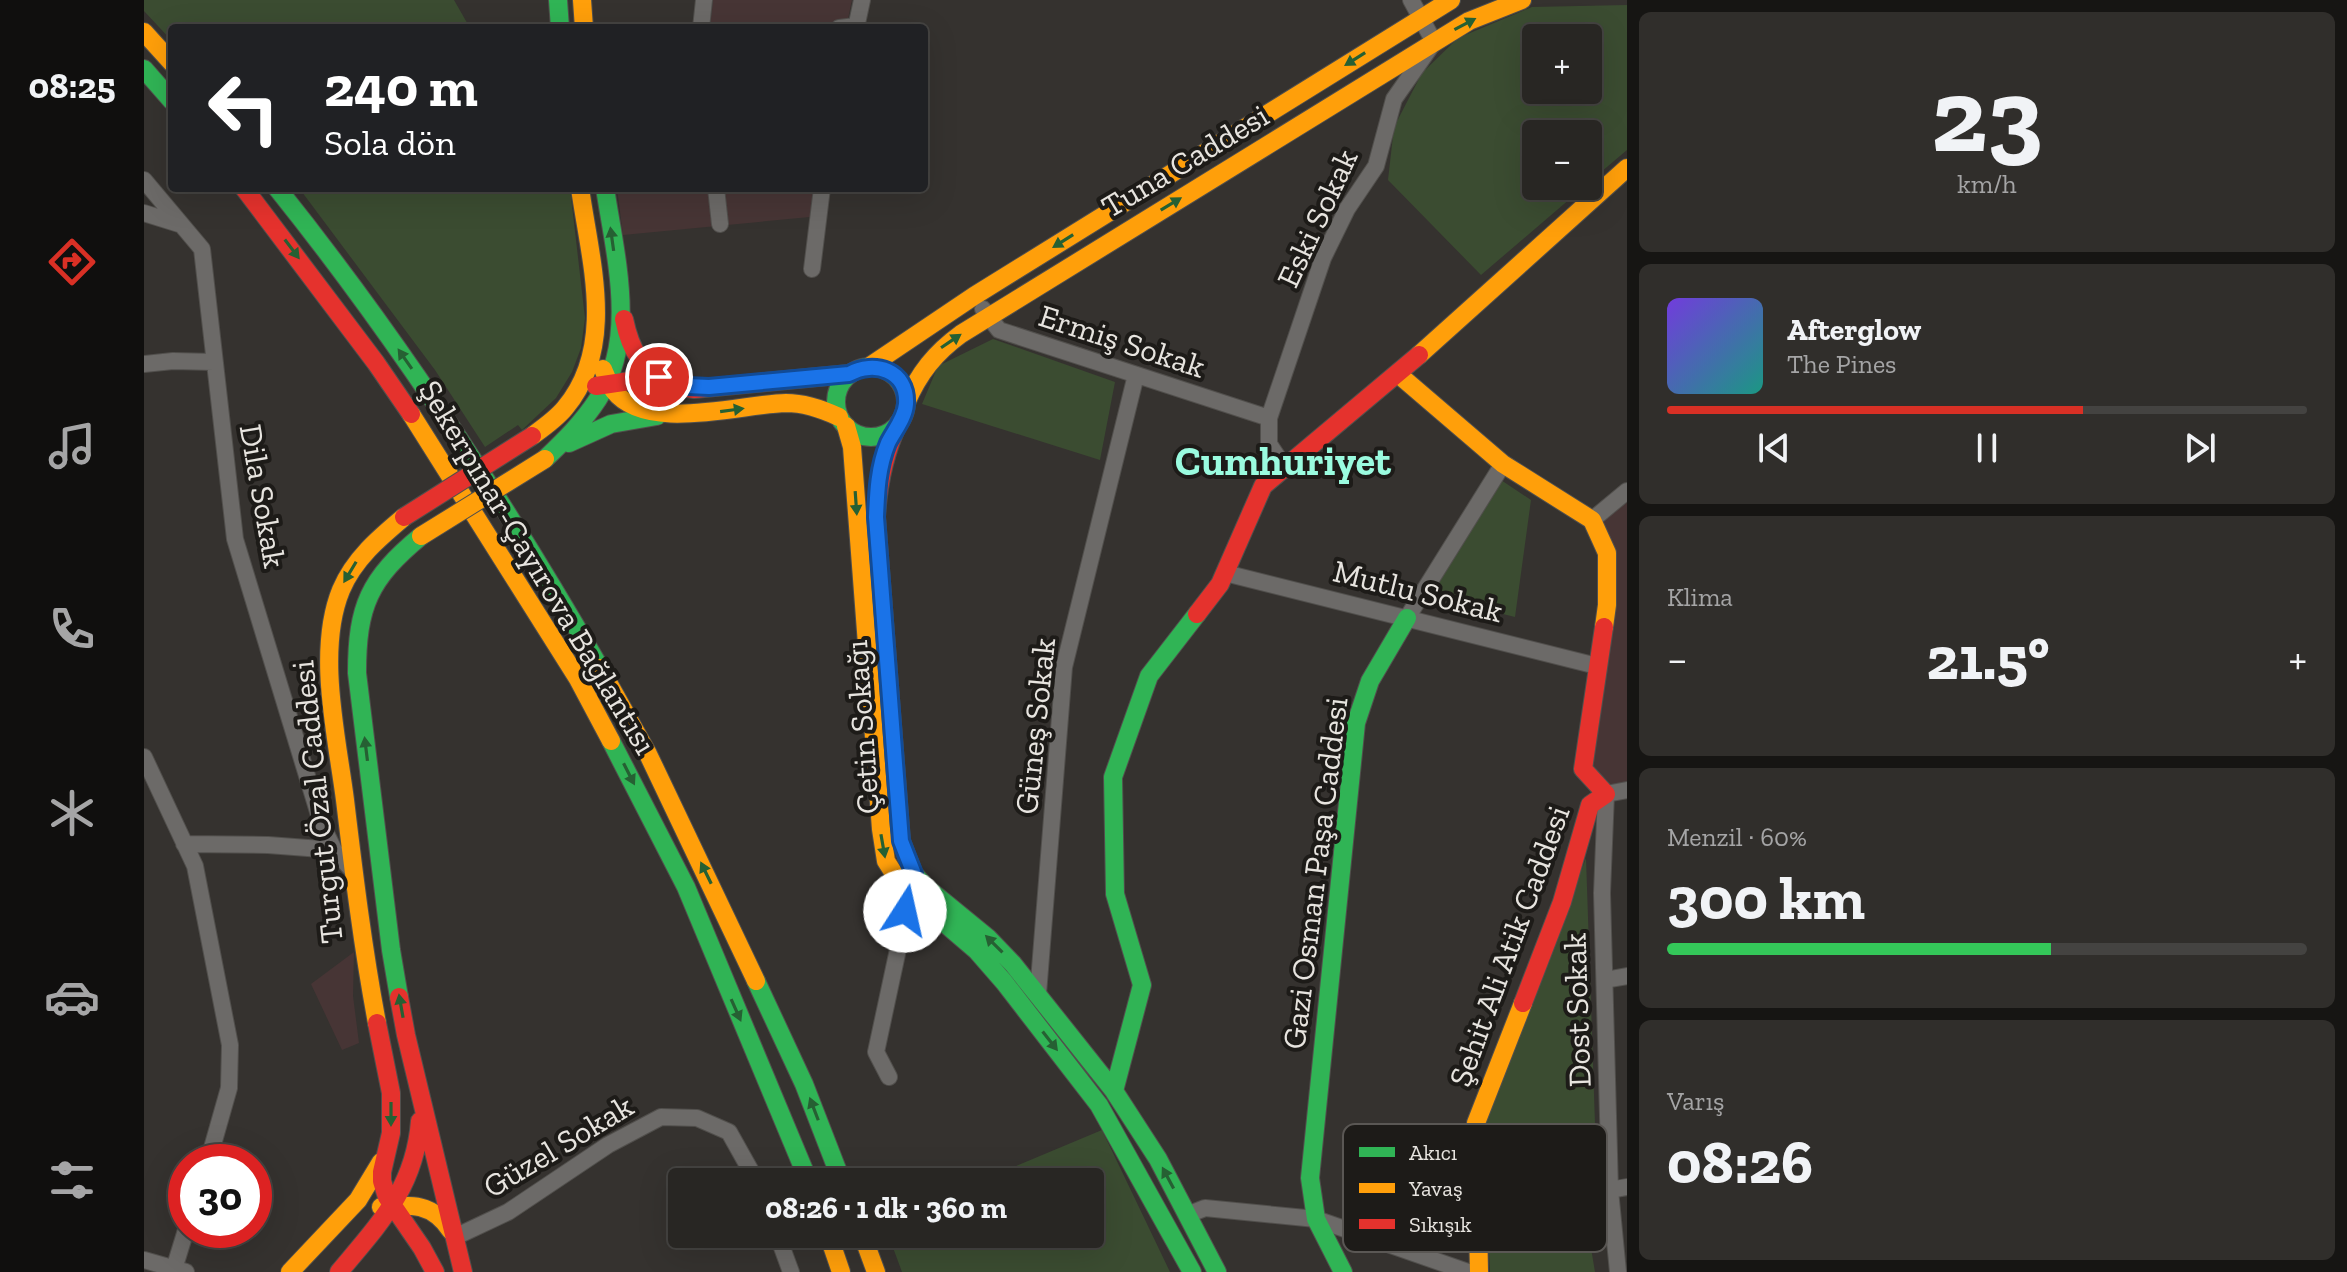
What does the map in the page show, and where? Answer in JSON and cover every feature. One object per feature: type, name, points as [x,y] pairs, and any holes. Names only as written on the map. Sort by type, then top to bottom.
[{"type":"main road","points":[[558,0],[560,24]]},
{"type":"main road","points":[[582,0],[584,24]]},
{"type":"main road","name":"Tuna Caddesi","points":[[870,366],[974,296],[1451,0]]},
{"type":"main road","name":"Tuna Caddesi","points":[[906,403],[915,380],[940,348],[1469,21],[1522,0]]},
{"type":"main road","points":[[144,32],[168,59]]},
{"type":"main road","points":[[144,69],[168,96]]},
{"type":"main road","points":[[1114,1091],[1142,985],[1115,894],[1113,777],[1149,676],[1220,584],[1263,486],[1398,374],[1627,168]]},
{"type":"main road","name":"Şekerpınar-Çayırova Bağlantısı","points":[[247,192],[310,273],[426,435],[578,679],[686,887],[803,1168]]},
{"type":"main road","name":"Şekerpınar-Çayırova Bağlantısı","points":[[280,192],[321,243],[446,417],[605,678],[648,754],[720,904],[804,1084],[837,1168]]},
{"type":"main road","name":"Turgut Özal Caddesi","points":[[435,1272],[392,1206],[382,1181],[392,1116],[391,1093],[365,960],[353,871],[331,685],[331,625],[343,584],[355,563],[375,540],[404,517],[532,436],[566,407],[577,392],[597,337],[581,192]]},
{"type":"main road","name":"Turgut Özal Caddesi","points":[[463,1272],[416,1083],[391,950],[357,673],[359,622],[374,585],[384,568],[400,552],[545,459],[582,425],[601,397],[621,339],[620,293],[606,192]]},
{"type":"main road","points":[[592,274],[605,316],[603,369],[608,383],[621,398],[636,406],[685,415]]},
{"type":"main road","points":[[620,293],[631,348],[648,370],[673,383],[709,387]]},
{"type":"main road","points":[[545,459],[588,432],[614,421],[789,403],[807,405],[843,422],[855,433],[867,437],[878,436],[898,424],[906,403],[900,381],[892,373],[870,366],[849,374],[682,389],[630,381],[608,383],[586,391],[566,407]]},
{"type":"main road","points":[[849,374],[841,383],[836,405],[852,447],[883,850],[891,871],[912,883],[977,951],[1099,1105],[1192,1272]]},
{"type":"main road","points":[[1398,374],[1503,464],[1592,520]]},
{"type":"main road","name":"Çetin Sokağı","points":[[898,424],[882,460],[876,517],[901,841],[912,883],[927,888],[988,938],[1038,994],[1114,1091],[1143,1134],[1217,1272]]},
{"type":"main road","name":"Şehit Ali Atik Caddesi","points":[[1476,1124],[1562,902],[1590,805],[1606,794],[1583,769],[1607,605],[1607,553],[1592,520]]},
{"type":"main road","name":"Gazi Osman Paşa Caddesi","points":[[1343,1272],[1316,1219],[1310,1178],[1356,723],[1373,673],[1407,618]]},
{"type":"main road","points":[[339,1272],[405,1186],[416,1156],[420,1126],[416,1083]]},
{"type":"main road","points":[[290,1272],[366,1190],[387,1147]]},
{"type":"main road","points":[[340,1219],[360,1210],[410,1204],[431,1209],[447,1223],[455,1237]]},
{"type":"main road","points":[[362,1244],[378,1233],[397,1230],[422,1248]]},
{"type":"main road","points":[[833,1248],[841,1272]]},
{"type":"main road","points":[[867,1248],[876,1272]]},
{"type":"main road","name":"Şehit Ali Atik Caddesi","points":[[1479,1252],[1479,1272]]},
{"type":"street","points":[[701,24],[704,0]]},
{"type":"street","points":[[857,24],[862,0]]},
{"type":"street","points":[[1411,0],[1434,42]]},
{"type":"street","name":"Eski Sokak","points":[[1269,418],[1323,258],[1347,209],[1376,166],[1394,99],[1434,42]]},
{"type":"street","name":"Dila Sokak","points":[[144,180],[202,249],[235,539],[322,825],[334,850],[353,871]]},
{"type":"street","points":[[716,192],[720,224]]},
{"type":"street","points":[[812,269],[822,192]]},
{"type":"street","points":[[144,213],[181,225]]},
{"type":"street","name":"Ermiş Sokak","points":[[974,296],[999,330],[1269,418]]},
{"type":"street","points":[[144,364],[214,362]]},
{"type":"street","name":"Güneş Sokak","points":[[1038,994],[1064,667],[1136,375]]},
{"type":"street","points":[[1269,418],[1269,444],[1285,468]]},
{"type":"street","name":"Gazi Osman Paşa Caddesi","points":[[1407,618],[1503,464]]},
{"type":"street","points":[[1592,520],[1627,491]]},
{"type":"street","name":"Mutlu Sokak","points":[[1225,573],[1597,666]]},
{"type":"street","points":[[144,757],[195,866],[230,1045],[229,1088],[213,1144]]},
{"type":"street","points":[[1606,794],[1627,790]]},
{"type":"street","name":"Dost Sokak","points":[[1606,794],[1602,893],[1619,1188],[1618,1272]]},
{"type":"street","points":[[184,844],[334,850]]},
{"type":"street","points":[[889,1077],[876,1052],[912,883]]},
{"type":"street","points":[[1605,980],[1627,976]]},
{"type":"street","name":"Güzel Sokak","points":[[455,1237],[508,1212],[608,1145],[661,1117],[697,1118],[729,1132],[749,1168]]},
{"type":"street","points":[[1187,1215],[1205,1208],[1316,1219],[1343,1228]]},
{"type":"street","points":[[144,1260],[180,1270],[183,1248]]},
{"type":"street","points":[[782,1248],[791,1272]]},
{"type":"street","points":[[1411,1252],[1468,1272]]},
{"type":"shaded area","points":[[713,0],[852,0],[847,24],[710,24]]},
{"type":"shaded area","points":[[618,192],[823,192],[820,216],[623,235]]},
{"type":"shaded area","points":[[1627,490],[1627,791],[1606,795],[1582,770],[1607,607],[1592,519]]},
{"type":"shaded area","points":[[354,952],[353,996],[359,1043],[342,1050],[311,984]]},
{"type":"green space","points":[[144,0],[454,0],[468,24],[168,24],[168,37],[144,11]]},
{"type":"green space","points":[[1627,5],[1627,150],[1602,171],[1602,120],[1522,120],[1522,200],[1569,200],[1481,275],[1388,180],[1394,127],[1422,73],[1458,38],[1532,7]]},
{"type":"green space","points":[[302,192],[570,192],[585,318],[581,348],[572,372],[556,398],[522,430],[518,425],[485,447],[435,370]]},
{"type":"green space","points":[[993,339],[1115,382],[1100,460],[922,404],[938,366]]},
{"type":"green space","points":[[1501,480],[1531,500],[1515,617],[1430,596]]},
{"type":"green space","points":[[1586,858],[1595,1124],[1484,1124]]},
{"type":"green space","points":[[1102,1130],[1170,1272],[902,1272],[893,1248],[1104,1248],[1104,1168],[1011,1168]]},
{"type":"green space","points":[[1489,1252],[1592,1252],[1595,1272],[1490,1272]]},
{"type":"traffic: fast","points":[[558,0],[560,24]]},
{"type":"traffic: fast","points":[[144,69],[168,96]]},
{"type":"traffic: fast","points":[[280,192],[365,303],[448,422],[600,668]]},
{"type":"traffic: fast","points":[[545,459],[598,399],[610,375],[617,350],[620,323],[618,268],[606,192]]},
{"type":"traffic: fast","points":[[871,367],[896,377],[906,402],[896,427],[871,437],[846,427],[836,402],[846,377],[871,367]]},
{"type":"traffic: fast","points":[[569,443],[611,424],[657,416]]},
{"type":"traffic: fast","points":[[399,997],[357,673],[358,650],[364,612],[378,581],[403,551],[421,536]]},
{"type":"traffic: fast","points":[[1114,1091],[1142,985],[1115,894],[1113,777],[1149,676],[1197,614]]},
{"type":"traffic: fast","points":[[1343,1272],[1316,1219],[1310,1178],[1356,723],[1370,681],[1407,618]]},
{"type":"traffic: fast","points":[[611,741],[686,887],[803,1168]]},
{"type":"traffic: fast","points":[[909,862],[914,874],[927,888],[988,938],[1013,964],[1114,1091],[1158,1159],[1217,1272]]},
{"type":"traffic: fast","points":[[915,898],[977,951],[1099,1105],[1192,1272]]},
{"type":"traffic: fast","points":[[756,981],[804,1084],[837,1168]]},
{"type":"traffic: slow","points":[[582,0],[584,24]]},
{"type":"traffic: slow","points":[[870,366],[974,296],[1451,0]]},
{"type":"traffic: slow","points":[[906,403],[929,364],[961,334],[1469,21],[1522,0]]},
{"type":"traffic: slow","points":[[144,32],[168,59]]},
{"type":"traffic: slow","points":[[1419,355],[1627,168]]},
{"type":"traffic: slow","points":[[532,436],[565,408],[581,384],[591,358],[596,302],[581,192]]},
{"type":"traffic: slow","points":[[603,369],[614,391],[629,404],[648,411],[696,413],[786,403],[813,407],[839,417]]},
{"type":"traffic: slow","points":[[1398,374],[1503,464],[1592,520],[1607,553],[1604,627]]},
{"type":"traffic: slow","points":[[411,414],[578,679],[611,741]]},
{"type":"traffic: slow","points":[[846,426],[852,447],[881,829],[886,861],[915,898]]},
{"type":"traffic: slow","points":[[421,536],[545,459]]},
{"type":"traffic: slow","points":[[377,1023],[334,722],[330,640],[334,614],[346,579],[368,550],[404,517]]},
{"type":"traffic: slow","points":[[600,668],[648,754],[756,981]]},
{"type":"traffic: slow","points":[[1476,1124],[1523,1003]]},
{"type":"traffic: slow","points":[[290,1272],[358,1200],[381,1162]]},
{"type":"traffic: slow","points":[[381,1207],[420,1207],[429,1210],[451,1231]]},
{"type":"traffic: slow","points":[[833,1248],[841,1272]]},
{"type":"traffic: slow","points":[[867,1248],[876,1272]]},
{"type":"traffic: slow","points":[[1479,1252],[1479,1272]]},
{"type":"traffic: jam","points":[[247,192],[411,414]]},
{"type":"traffic: jam","points":[[624,319],[639,358],[652,371],[672,383]]},
{"type":"traffic: jam","points":[[1197,614],[1220,584],[1263,486],[1419,355]]},
{"type":"traffic: jam","points":[[596,386],[630,381],[694,389],[849,374]]},
{"type":"traffic: jam","points":[[898,424],[882,469],[876,517],[901,841],[909,862]]},
{"type":"traffic: jam","points":[[404,517],[532,436]]},
{"type":"traffic: jam","points":[[1523,1003],[1562,902],[1590,805],[1606,794],[1583,769],[1604,627]]},
{"type":"traffic: jam","points":[[399,997],[463,1272]]},
{"type":"traffic: jam","points":[[377,1023],[391,1093],[391,1133],[382,1181],[387,1197],[435,1272]]},
{"type":"traffic: jam","points":[[339,1272],[381,1220],[403,1185],[417,1144],[420,1121]]},
{"type":"district","name":"Cumhuriyet","points":[[1283,461]]},
{"type":"route","points":[[659,377],[687,386],[709,387],[849,374],[870,366],[892,373],[905,391],[904,414],[882,460],[876,517],[901,841],[914,874],[905,911]]}]
